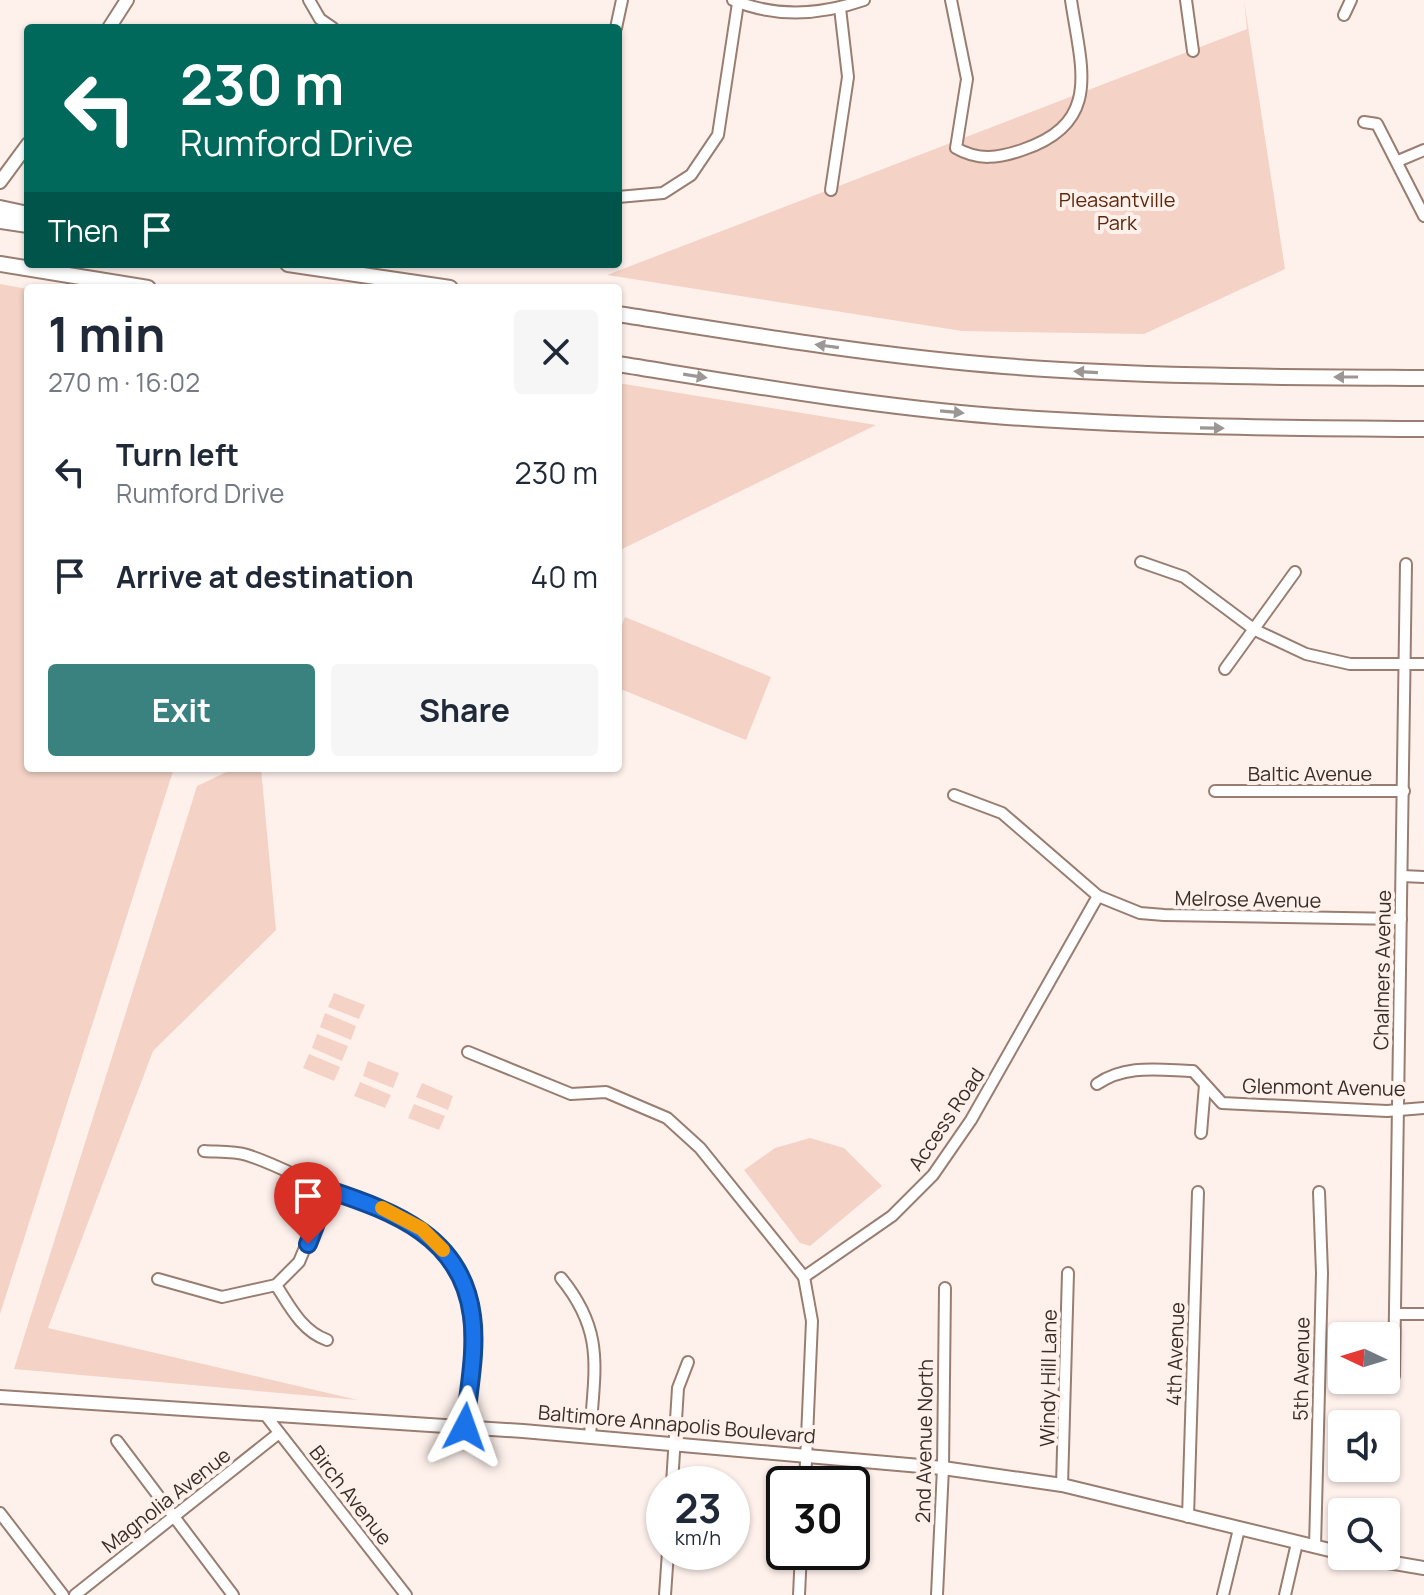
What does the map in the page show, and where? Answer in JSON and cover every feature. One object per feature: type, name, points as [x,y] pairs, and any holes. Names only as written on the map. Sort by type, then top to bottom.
[{"type":"highway","points":[[2,215],[24,214]]},
{"type":"highway","points":[[2,215],[24,223]]},
{"type":"highway","points":[[0,264],[24,268]]},
{"type":"highway","points":[[25,268],[123,284]]},
{"type":"highway","points":[[316,268],[425,284]]},
{"type":"highway","points":[[330,268],[380,277]]},
{"type":"highway","points":[[622,315],[843,348],[1014,367],[1160,375],[1424,378]]},
{"type":"highway","points":[[622,365],[853,400],[993,416],[1210,428],[1424,429]]},
{"type":"main road","points":[[112,24],[127,0]]},
{"type":"main road","points":[[0,182],[24,149]]},
{"type":"main road","name":"Baltimore Annapolis Boulevard","points":[[0,1397],[267,1417],[465,1427],[943,1468],[1062,1485],[1328,1550]]},
{"type":"main road","points":[[1400,1564],[1424,1568]]},
{"type":"street","points":[[309,0],[320,19],[327,24]]},
{"type":"street","points":[[617,24],[622,0]]},
{"type":"street","points":[[622,197],[663,193],[691,175],[718,135],[736,1],[787,15],[840,8],[864,0]]},
{"type":"street","points":[[951,0],[967,79],[956,148],[969,156],[988,157],[1004,156],[1037,145],[1062,131],[1074,116],[1081,93],[1071,0]]},
{"type":"street","points":[[1186,0],[1193,51]]},
{"type":"street","points":[[1344,15],[1351,0]]},
{"type":"street","points":[[831,190],[848,77],[840,8]]},
{"type":"street","points":[[1364,122],[1377,124],[1424,216]]},
{"type":"street","points":[[1398,161],[1424,150]]},
{"type":"street","points":[[1141,562],[1184,577],[1255,630],[1306,654],[1350,664],[1424,664]]},
{"type":"street","name":"Chalmers Avenue","points":[[1395,1322],[1407,663],[1406,564]]},
{"type":"street","points":[[1225,669],[1295,572]]},
{"type":"street","name":"Baltic Avenue","points":[[1215,791],[1404,791]]},
{"type":"street","points":[[954,795],[1002,813],[1098,896]]},
{"type":"street","points":[[1402,876],[1424,877]]},
{"type":"street","name":"Melrose Avenue","points":[[1098,896],[1140,913],[1164,915],[1401,919]]},
{"type":"street","name":"Access Road","points":[[804,1277],[892,1216],[933,1175],[971,1120],[1098,896]]},
{"type":"street","points":[[468,1052],[571,1094],[606,1092],[667,1118],[700,1148],[804,1277],[812,1321],[806,1466]]},
{"type":"street","name":"Glenmont Avenue","points":[[1097,1084],[1112,1074],[1128,1069],[1193,1071],[1222,1103],[1424,1108]]},
{"type":"street","points":[[1201,1133],[1205,1085]]},
{"type":"street","points":[[204,1151],[245,1154],[329,1190],[389,1210],[422,1229],[449,1256],[464,1283],[473,1318],[465,1427]]},
{"type":"street","points":[[158,1279],[222,1297],[276,1285],[299,1262],[329,1190]]},
{"type":"street","name":"4th Avenue","points":[[1188,1517],[1198,1192]]},
{"type":"street","name":"5th Avenue","points":[[1315,1547],[1322,1273],[1319,1192]]},
{"type":"street","name":"Windy Hill Lane","points":[[1062,1485],[1068,1273]]},
{"type":"street","points":[[561,1278],[585,1310],[591,1328],[590,1437]]},
{"type":"street","points":[[276,1285],[301,1323],[315,1336],[327,1340]]},
{"type":"street","name":"2nd Avenue North","points":[[937,1595],[943,1468],[945,1288]]},
{"type":"street","points":[[1395,1314],[1424,1314]]},
{"type":"street","points":[[673,1466],[678,1388],[688,1362]]},
{"type":"street","name":"Birch Avenue","points":[[267,1417],[406,1595]]},
{"type":"street","name":"Magnolia Avenue","points":[[75,1595],[279,1433]]},
{"type":"street","points":[[117,1441],[233,1595]]},
{"type":"street","points":[[0,1513],[63,1595]]},
{"type":"street","points":[[1223,1595],[1239,1529]]},
{"type":"street","points":[[1285,1595],[1297,1543]]},
{"type":"street","points":[[665,1595],[667,1570]]},
{"type":"street","points":[[799,1595],[800,1570]]},
{"type":"green space","name":"Pleasantville Park","points":[[1244,0],[1285,269],[1144,334],[962,331],[607,275],[1247,29]]},
{"type":"green space","points":[[0,284],[24,288],[24,772],[173,772],[0,1314]]},
{"type":"green space","points":[[622,384],[876,425],[622,549]]},
{"type":"green space","points":[[625,617],[771,677],[746,740],[622,690],[622,625]]},
{"type":"green space","points":[[227,772],[261,772],[276,930],[153,1051],[48,1328],[358,1400],[14,1369],[197,786]]},
{"type":"green space","points":[[334,993],[365,1005],[359,1019],[328,1007]]},
{"type":"green space","points":[[325,1013],[356,1026],[351,1040],[320,1027]]},
{"type":"green space","points":[[317,1034],[348,1046],[342,1061],[312,1048]]},
{"type":"green space","points":[[309,1054],[340,1067],[334,1081],[303,1068]]},
{"type":"green space","points":[[368,1061],[399,1073],[393,1088],[363,1076]]},
{"type":"green space","points":[[360,1082],[391,1095],[385,1108],[354,1096]]},
{"type":"green space","points":[[422,1083],[453,1096],[448,1110],[416,1097]]},
{"type":"green space","points":[[414,1104],[445,1116],[439,1130],[408,1118]]},
{"type":"green space","points":[[810,1138],[844,1148],[882,1186],[810,1246],[800,1243],[744,1170],[775,1148]]},
{"type":"slow traffic","points":[[382,1208],[422,1229],[443,1250]]},
{"type":"route","points":[[308,1244],[329,1190],[389,1210],[422,1229],[449,1256],[464,1283],[473,1318],[465,1427]]}]
